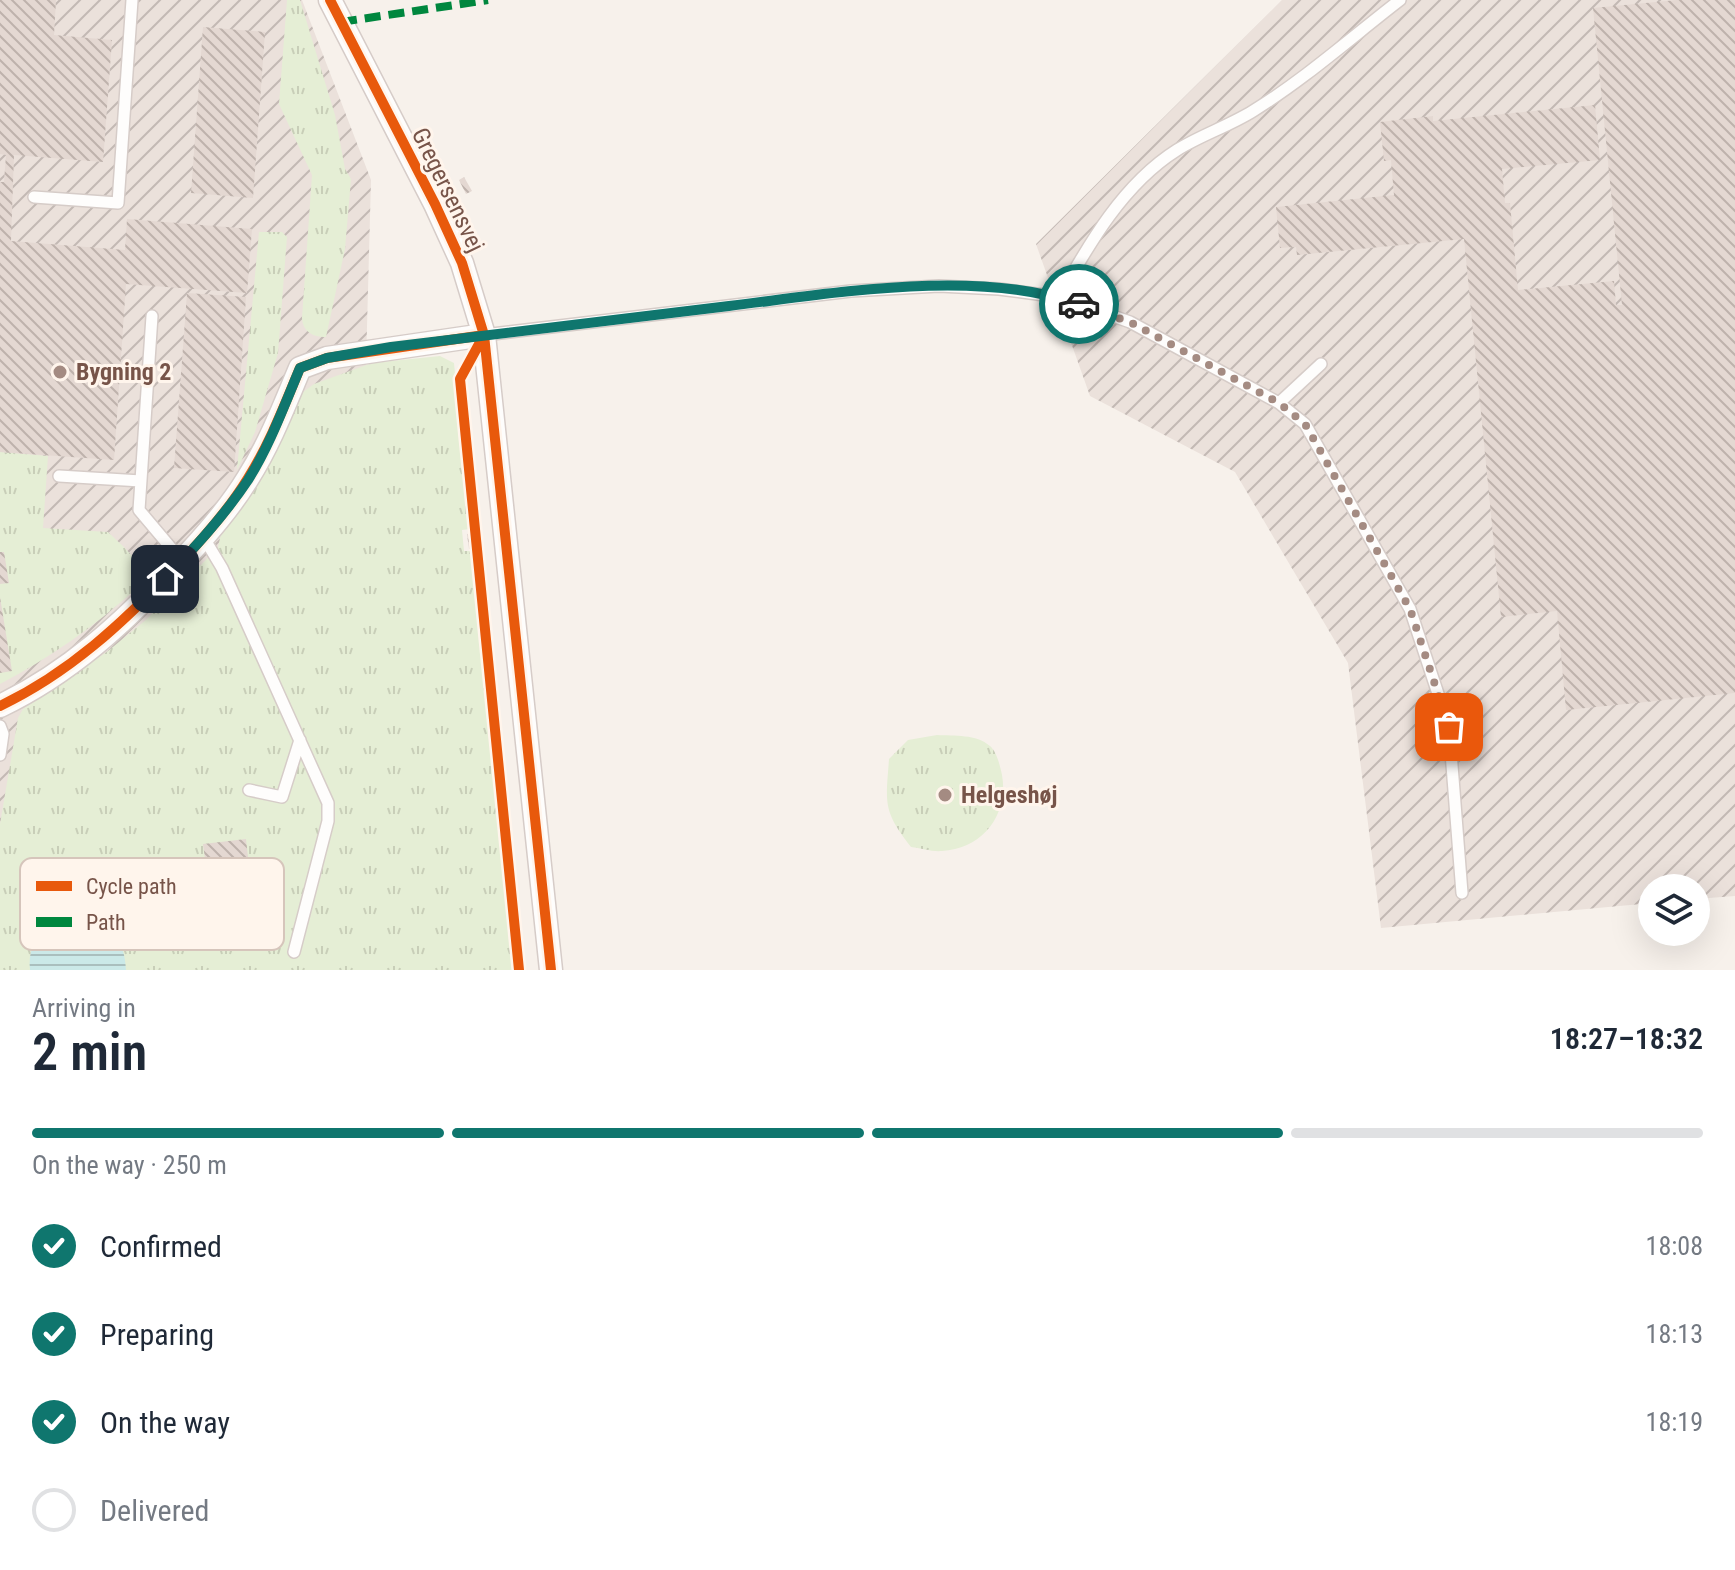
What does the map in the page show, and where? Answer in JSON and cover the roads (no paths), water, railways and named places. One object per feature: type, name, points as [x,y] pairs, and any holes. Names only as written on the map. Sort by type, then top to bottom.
[{"type":"street","name":"Gregersensvej","points":[[330,0],[435,204],[462,263],[484,335],[551,970]]},
{"type":"street","points":[[0,706],[71,665],[131,614],[204,538],[247,480],[274,433],[300,368],[327,358],[484,335]]},
{"type":"lane","points":[[34,197],[118,203],[132,0]]},
{"type":"lane","points":[[1059,297],[1093,237],[1131,190],[1175,151],[1253,111],[1400,0]]},
{"type":"lane","points":[[484,335],[851,291],[939,286],[999,289],[1059,297],[1130,322],[1279,403],[1305,424],[1410,609],[1449,727],[1462,893]]},
{"type":"lane","points":[[152,316],[139,510],[182,561]]},
{"type":"lane","points":[[1279,403],[1321,364]]},
{"type":"lane","points":[[59,476],[141,481]]},
{"type":"lane","points":[[204,538],[222,568],[328,803],[328,821],[294,952]]},
{"type":"lane","points":[[0,726],[3,734],[0,755]]},
{"type":"lane","points":[[249,790],[282,797],[300,740]]},
{"type":"water","points":[[31,950],[123,950],[126,970],[30,970]]},
{"type":"place","name":"Bygning 2","points":[[60,372]]},
{"type":"place","name":"Helgeshøj","points":[[945,795]]}]
